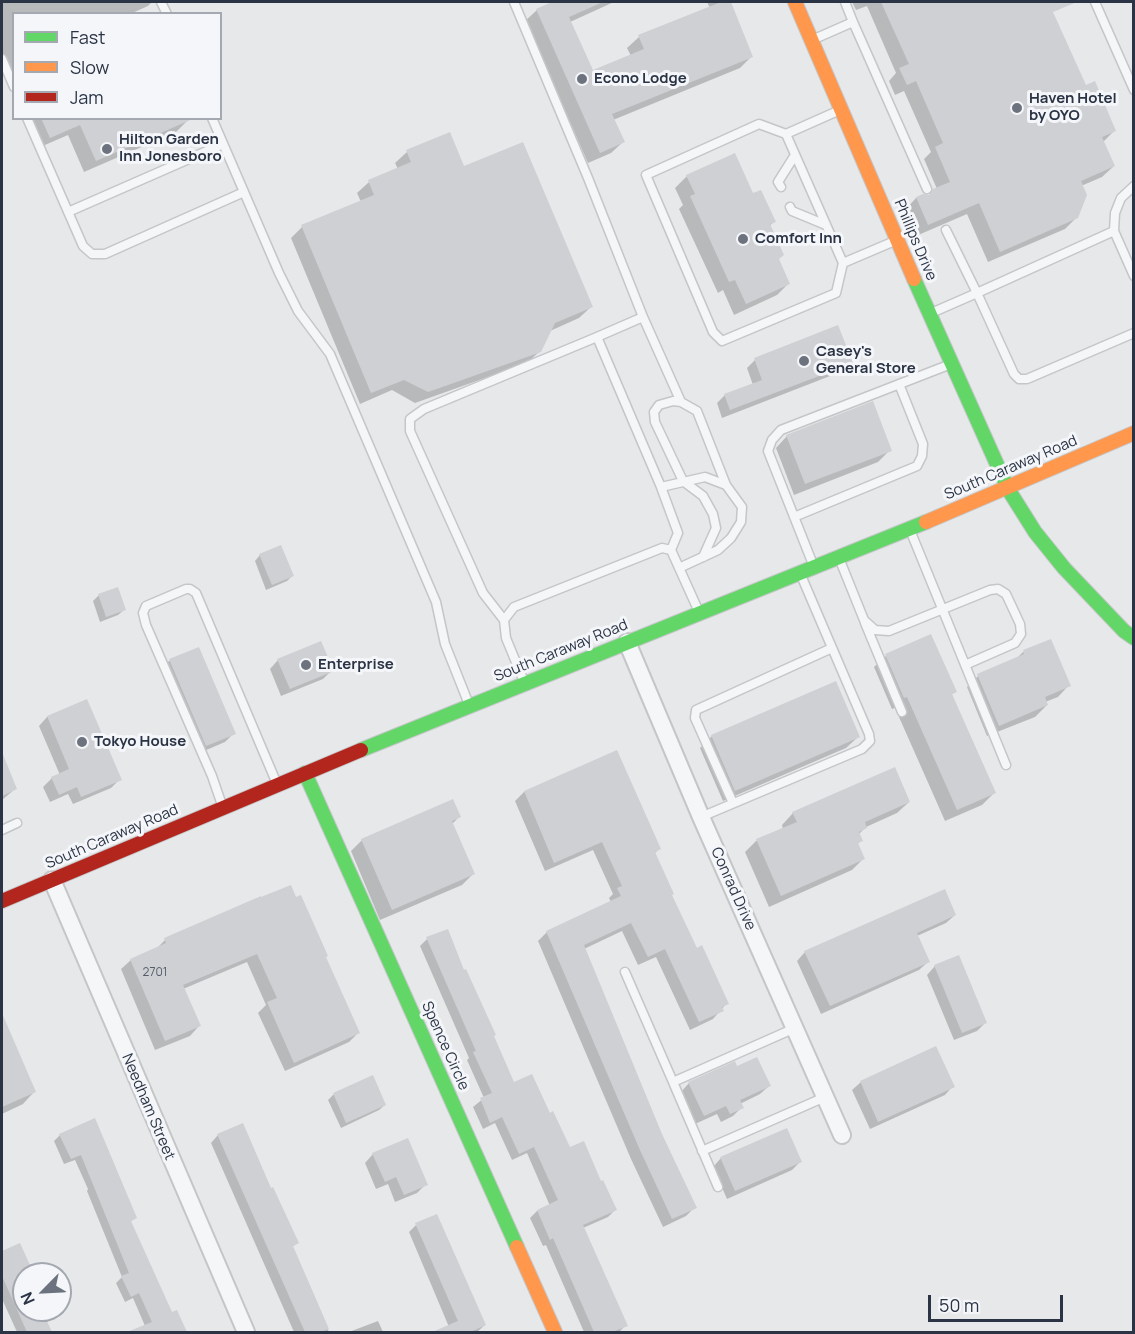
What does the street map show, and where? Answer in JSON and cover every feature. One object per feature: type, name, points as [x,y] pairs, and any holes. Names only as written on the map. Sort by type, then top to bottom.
[{"type":"street","name":"Phillips Drive","points":[[795,2],[929,314],[1008,489],[1035,532],[1064,568],[1124,631],[1134,638]]},
{"type":"street","name":"South Caraway Road","points":[[2,901],[305,773],[1008,489],[1134,433]]},
{"type":"street","name":"Conrad Drive","points":[[627,642],[701,817],[842,1135]]},
{"type":"street","name":"Spence Circle","points":[[305,773],[555,1332]]},
{"type":"street","name":"Needham Street","points":[[52,880],[246,1332]]},
{"type":"lane","points":[[514,2],[643,317],[681,402]]},
{"type":"lane","points":[[845,2],[927,189]]},
{"type":"lane","points":[[1095,2],[1134,90]]},
{"type":"lane","points":[[811,40],[853,22]]},
{"type":"lane","points":[[2,59],[12,82]]},
{"type":"lane","points":[[786,134],[843,264],[836,293],[722,340],[713,332],[646,175],[759,124],[786,134],[841,110]]},
{"type":"lane","points":[[28,120],[83,246],[92,254],[105,254],[244,192]]},
{"type":"lane","points":[[213,120],[279,273],[298,311],[330,354],[436,602],[445,644],[470,707]]},
{"type":"lane","points":[[68,212],[223,144]]},
{"type":"lane","points":[[781,187],[778,182],[795,155]]},
{"type":"lane","points":[[1134,186],[1121,198],[1114,213],[1114,231],[1134,276]]},
{"type":"lane","points":[[790,207],[792,211],[826,225]]},
{"type":"lane","points":[[946,230],[1014,374],[1019,379],[1027,379],[1134,333]]},
{"type":"lane","points":[[929,314],[1114,231]]},
{"type":"lane","points":[[843,264],[897,240]]},
{"type":"lane","points":[[525,684],[506,638],[504,620],[483,593],[410,431],[410,419],[424,409],[643,317]]},
{"type":"lane","points":[[597,337],[661,487],[678,533],[671,550],[700,613]]},
{"type":"lane","points":[[815,567],[768,451],[772,440],[781,430],[951,364]]},
{"type":"lane","points":[[794,517],[917,466],[922,456],[923,444],[899,384]]},
{"type":"lane","points":[[680,568],[718,550],[731,538],[741,522],[742,507],[726,485],[697,411],[681,402],[673,401],[659,405],[654,412],[655,422],[683,481],[703,496],[712,514],[716,528],[703,557]]},
{"type":"lane","points":[[661,487],[705,477],[726,485]]},
{"type":"lane","points":[[909,529],[1006,765]]},
{"type":"lane","points":[[504,620],[514,607],[662,548],[671,550]]},
{"type":"lane","points":[[839,557],[902,712]]},
{"type":"lane","points":[[701,817],[868,745],[870,741],[800,573]]},
{"type":"lane","points":[[223,808],[212,776],[146,625],[143,613],[146,606],[186,589],[196,593],[277,785]]},
{"type":"lane","points":[[864,620],[875,630],[889,631],[990,590],[998,589],[1006,594],[1020,624],[1021,634],[1015,643],[965,665]]},
{"type":"lane","points":[[733,803],[695,718],[696,710],[832,648]]},
{"type":"lane","points":[[2,830],[18,823]]},
{"type":"lane","points":[[625,972],[718,1187]]},
{"type":"lane","points":[[673,1082],[795,1028]]},
{"type":"lane","points":[[702,1151],[825,1097]]},
{"type":"building","points":[[552,2],[603,2],[569,17],[593,70],[644,49],[638,35],[721,2],[731,2],[753,57],[612,114],[625,142],[600,153],[536,9]]},
{"type":"building","name":"Haven Hotel by OYO","points":[[881,2],[1077,2],[1053,12],[1086,85],[1095,81],[1116,131],[1102,137],[1115,166],[1081,181],[1087,195],[1078,218],[1000,252],[979,203],[928,225],[916,197],[923,194],[929,195],[933,189],[950,182],[935,147],[943,143],[916,81],[907,85],[899,68],[909,64]]},
{"type":"building","name":"Hilton Garden Inn Jonesboro","points":[[42,120],[190,120],[96,161],[80,125],[50,138]]},
{"type":"building","points":[[450,132],[464,166],[523,142],[593,307],[555,323],[541,352],[428,392],[404,380],[371,393],[301,225],[374,195],[368,180],[411,162],[406,150]]},
{"type":"building","name":"Comfort Inn","points":[[735,153],[753,193],[761,190],[776,222],[770,224],[784,255],[779,259],[790,284],[746,304],[735,280],[729,282],[690,196],[695,194],[686,175]]},
{"type":"building","name":"Casey's General Store","points":[[838,325],[853,363],[730,410],[724,394],[762,380],[754,358]]},
{"type":"building","name":"Casey's General Store","points":[[873,401],[892,451],[805,484],[786,435]]},
{"type":"building","points":[[281,545],[294,576],[272,585],[259,554]]},
{"type":"building","points":[[118,587],[126,610],[106,617],[98,594]]},
{"type":"building","points":[[931,634],[957,692],[952,694],[996,793],[957,810],[907,697],[904,698],[885,654]]},
{"type":"building","points":[[1051,639],[1071,686],[1045,697],[1048,705],[999,726],[977,674],[1024,654],[1023,650]]},
{"type":"building","name":"Enterprise","points":[[321,641],[334,671],[290,689],[277,659]]},
{"type":"building","points":[[199,647],[236,734],[206,746],[169,659]]},
{"type":"building","points":[[836,681],[860,737],[735,791],[711,735]]},
{"type":"building","name":"Tokyo House","points":[[87,699],[122,780],[81,797],[77,787],[59,795],[51,777],[69,769],[47,716]]},
{"type":"building","points":[[617,750],[661,849],[655,852],[674,894],[672,895],[697,948],[702,945],[729,1004],[722,1007],[724,1011],[699,1022],[665,949],[648,957],[631,923],[584,945],[662,1134],[697,1208],[672,1219],[546,931],[621,896],[617,888],[622,886],[602,842],[554,863],[524,791]]},
{"type":"building","points":[[2,752],[17,789],[2,796]]},
{"type":"building","points":[[895,767],[910,802],[865,822],[867,828],[859,832],[863,841],[858,843],[865,859],[781,896],[756,839],[797,822],[792,812]]},
{"type":"building","points":[[453,799],[461,817],[452,821],[475,874],[392,910],[361,839]]},
{"type":"building","points":[[291,885],[296,897],[301,895],[360,1033],[294,1063],[267,1002],[277,998],[257,954],[183,985],[201,1026],[165,1041],[130,959],[166,943],[164,938]]},
{"type":"building","points":[[945,889],[956,915],[917,933],[930,962],[830,1006],[804,951]]},
{"type":"building","points":[[448,929],[464,970],[466,969],[496,1035],[494,1036],[514,1082],[532,1074],[550,1113],[553,1111],[570,1147],[584,1141],[601,1181],[603,1180],[617,1210],[583,1225],[628,1326],[612,1332],[594,1332],[553,1238],[550,1240],[537,1210],[558,1200],[534,1147],[519,1154],[502,1117],[490,1123],[480,1098],[492,1093],[426,937]]},
{"type":"building","points":[[959,955],[987,1023],[962,1033],[934,965]]},
{"type":"building","points":[[2,1013],[36,1092],[2,1107]]},
{"type":"building","points":[[936,1046],[955,1087],[878,1122],[860,1081]]},
{"type":"building","points":[[757,1057],[771,1086],[740,1100],[744,1108],[730,1114],[726,1106],[704,1116],[688,1082],[735,1061],[737,1066]]},
{"type":"building","points":[[373,1075],[386,1105],[346,1123],[333,1093]]},
{"type":"building","points":[[95,1118],[137,1218],[131,1221],[172,1312],[177,1310],[187,1332],[127,1332],[152,1322],[139,1293],[131,1297],[121,1276],[129,1273],[81,1155],[71,1159],[59,1134]]},
{"type":"building","points":[[243,1123],[271,1188],[273,1187],[299,1243],[293,1246],[329,1329],[320,1332],[305,1332],[217,1134]]},
{"type":"building","points":[[787,1128],[802,1162],[735,1191],[720,1157]]},
{"type":"building","points":[[408,1138],[428,1185],[404,1195],[396,1177],[385,1182],[372,1153]]},
{"type":"building","points":[[437,1214],[486,1325],[470,1332],[432,1332],[458,1321],[415,1223]]},
{"type":"building","points":[[20,1243],[29,1262],[12,1262],[12,1298],[2,1276],[2,1251]]},
{"type":"building","points":[[23,1322],[47,1322],[52,1332],[27,1332]]},
{"type":"traffic: fast","points":[[914,279],[1008,489],[1035,532],[1064,568],[1124,631],[1134,638]]},
{"type":"traffic: fast","points":[[361,750],[926,522]]},
{"type":"traffic: fast","points":[[305,773],[517,1247]]},
{"type":"traffic: slow","points":[[795,2],[914,279]]},
{"type":"traffic: slow","points":[[926,522],[1134,433]]},
{"type":"traffic: slow","points":[[517,1247],[555,1332]]},
{"type":"traffic: jam","points":[[2,901],[361,750]]},
{"type":"place","name":"Econo Lodge","points":[[582,79]]},
{"type":"place","name":"Haven Hotel by OYO","points":[[1017,108]]},
{"type":"place","name":"Hilton Garden Inn Jonesboro","points":[[107,149]]},
{"type":"place","name":"Comfort Inn","points":[[743,239]]},
{"type":"place","name":"Casey's General Store","points":[[804,361]]},
{"type":"place","name":"Enterprise","points":[[306,665]]},
{"type":"place","name":"Tokyo House","points":[[82,742]]}]
